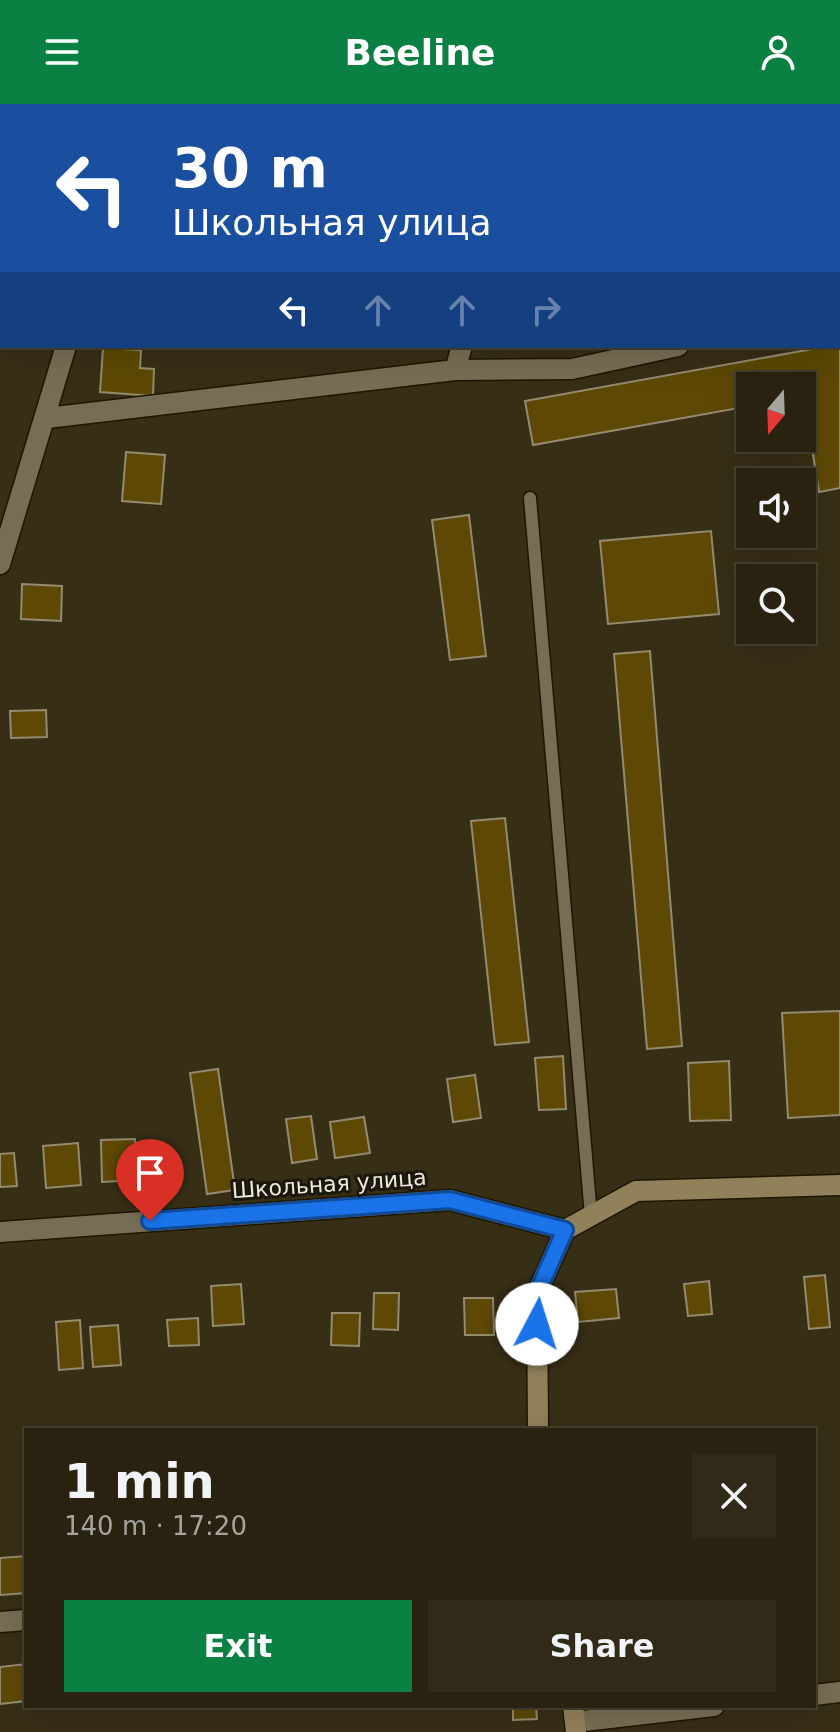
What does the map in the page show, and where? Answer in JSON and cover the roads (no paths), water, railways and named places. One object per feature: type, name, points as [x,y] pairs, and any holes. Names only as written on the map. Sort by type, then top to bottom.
[{"type":"street","points":[[0,564],[47,418],[65,348]]},
{"type":"street","points":[[455,370],[461,348]]},
{"type":"street","points":[[47,418],[455,370],[572,369],[669,348]]},
{"type":"street","points":[[538,1428],[537,1293],[565,1230],[636,1191],[840,1185]]},
{"type":"street","name":"Школьная улица","points":[[0,1232],[450,1200],[565,1230]]},
{"type":"street","points":[[0,1622],[24,1620]]},
{"type":"street","points":[[816,1695],[840,1692]]},
{"type":"street","points":[[574,1720],[694,1708]]},
{"type":"lane","points":[[530,498],[591,1216]]}]
